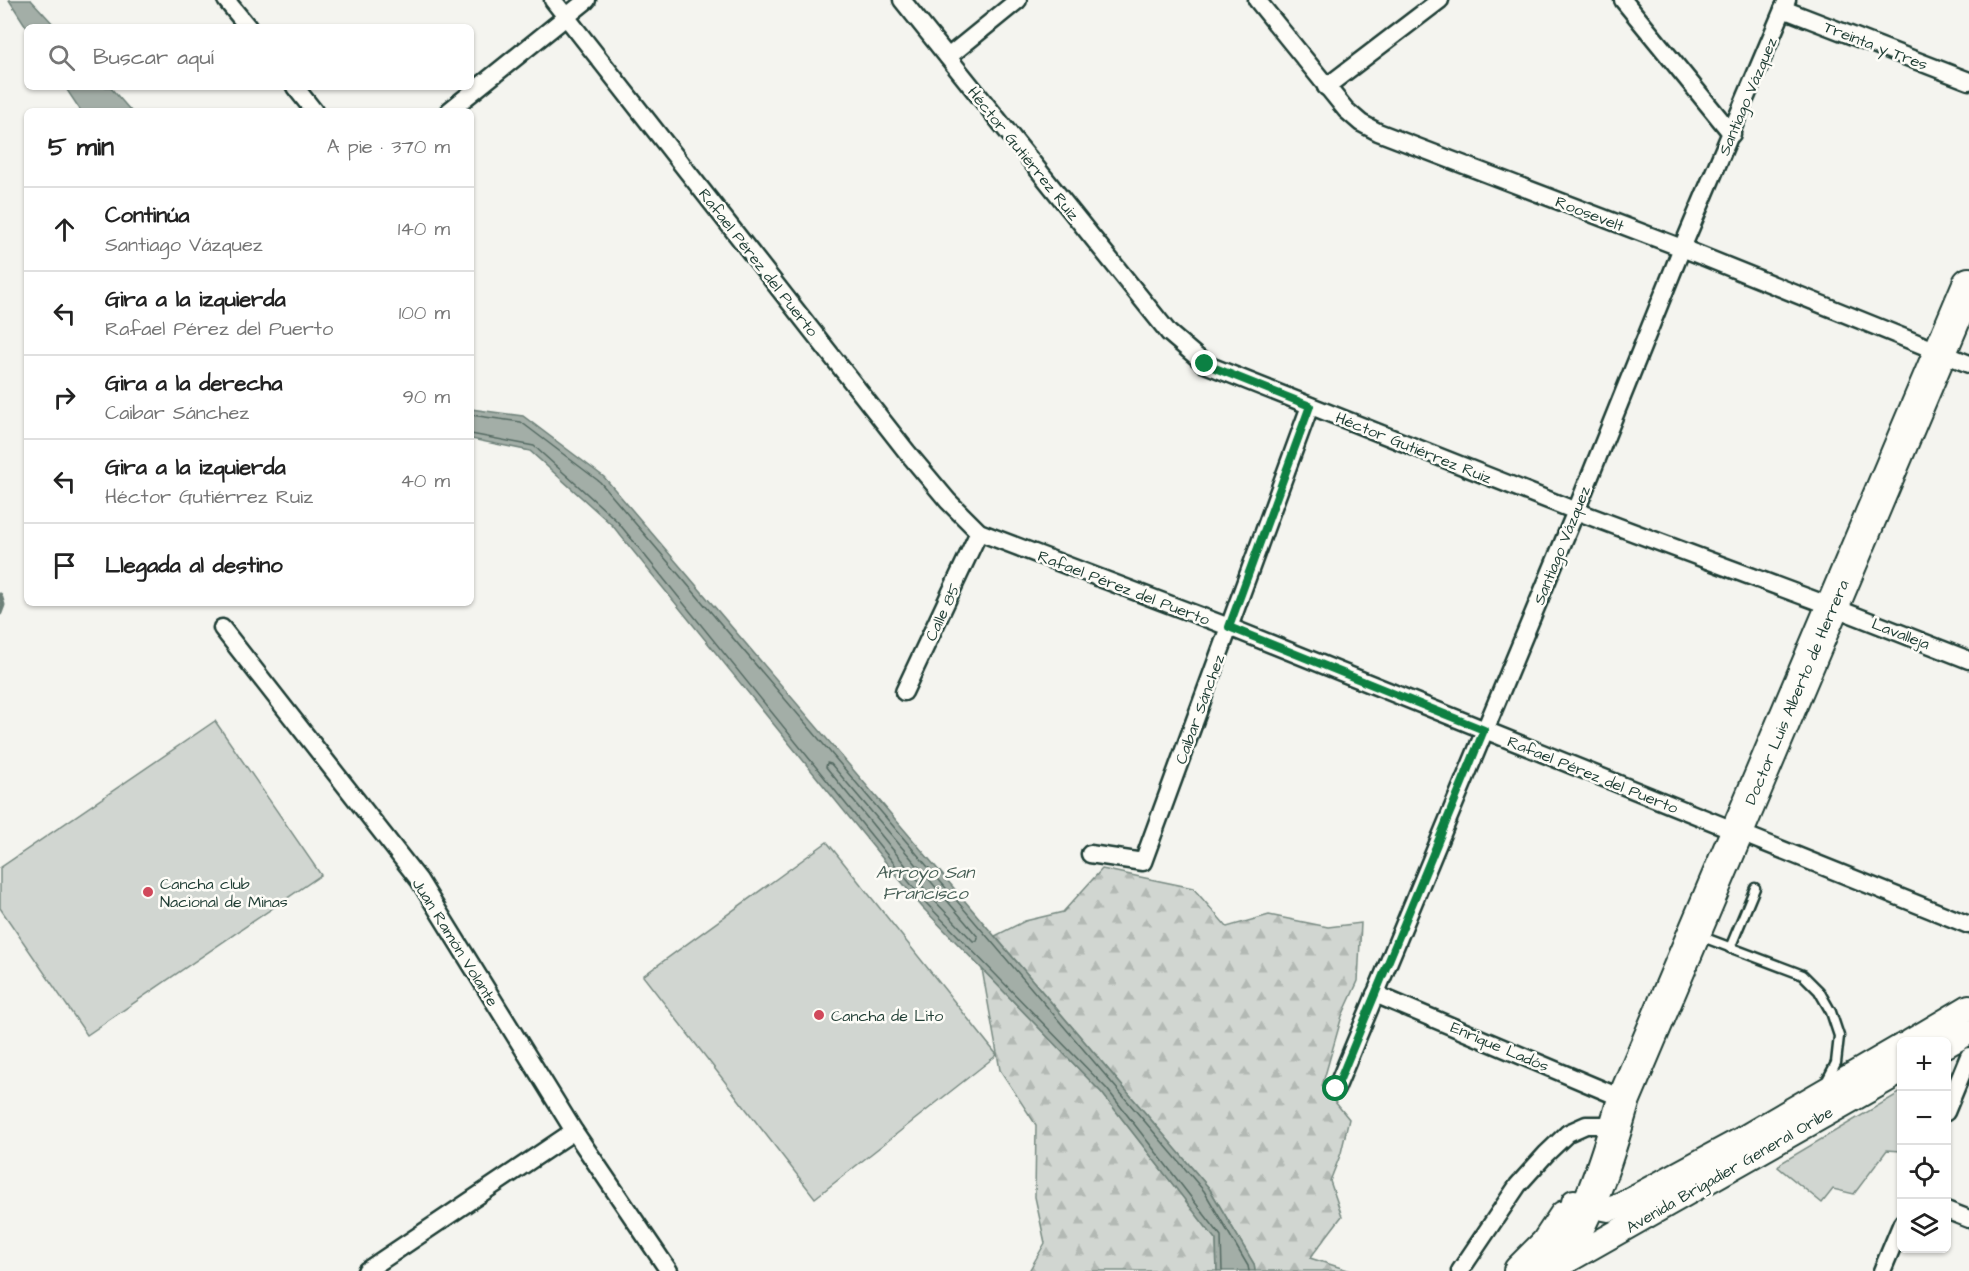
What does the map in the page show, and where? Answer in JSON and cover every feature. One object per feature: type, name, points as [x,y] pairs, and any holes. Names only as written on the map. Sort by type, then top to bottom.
[{"type":"highway","name":"Doctor Luis Alberto de Herrera","points":[[1555,1269],[1582,1204],[1610,1148],[1616,1112],[1969,284]]},
{"type":"highway","name":"Doctor Luis Alberto de Herrera","points":[[1520,1271],[1582,1204]]},
{"type":"main road","points":[[1917,1037],[1969,1007]]},
{"type":"main road","points":[[1951,1043],[1969,1032]]},
{"type":"main road","name":"Avenida Brigadier General Oribe","points":[[1555,1269],[1699,1175],[1827,1102],[1897,1050]]},
{"type":"main road","name":"Avenida Brigadier General Oribe","points":[[1827,1102],[1897,1073]]},
{"type":"main road","name":"Avenida Brigadier General Oribe","points":[[1582,1204],[1609,1209],[1699,1175]]},
{"type":"street","points":[[226,0],[246,24]]},
{"type":"street","name":"Rafael Pérez del Puerto","points":[[553,0],[907,452],[948,501],[979,532],[1229,627],[1969,925]]},
{"type":"street","points":[[453,108],[587,0]]},
{"type":"street","name":"Héctor Gutiérrez Ruiz","points":[[902,0],[1169,333],[1205,364],[1576,511],[1833,607]]},
{"type":"street","points":[[948,57],[1018,0]]},
{"type":"street","name":"Roosevelt","points":[[1257,0],[1346,110],[1361,123],[1378,132],[1682,248],[1969,364]]},
{"type":"street","points":[[1326,87],[1440,0]]},
{"type":"street","points":[[1623,0],[1732,134]]},
{"type":"street","name":"Santiago Vázquez","points":[[1336,1089],[1576,511],[1682,248],[1785,5]]},
{"type":"street","name":"Treinta y Tres","points":[[1785,5],[1969,81]]},
{"type":"street","points":[[297,90],[312,108]]},
{"type":"street","name":"Caibar Sánchez","points":[[1090,854],[1143,862],[1310,406]]},
{"type":"street","name":"Calle 85","points":[[904,692],[979,532]]},
{"type":"street","name":"Lavalleja","points":[[1833,607],[1969,660]]},
{"type":"street","name":"Juan Ramón Volante","points":[[222,628],[419,880],[574,1131],[669,1271]]},
{"type":"street","name":"Enrique Ladós","points":[[1375,994],[1616,1112]]},
{"type":"street","points":[[1951,1102],[1969,1056]]},
{"type":"street","points":[[1460,1271],[1518,1185],[1546,1154],[1568,1133],[1616,1112]]},
{"type":"street","points":[[366,1271],[574,1131]]},
{"type":"street","points":[[1951,1212],[1969,1219]]},
{"type":"street","points":[[1882,1271],[1897,1235]]},
{"type":"lane","points":[[1730,948],[1755,888]]},
{"type":"lane","points":[[1694,933],[1803,975],[1819,992],[1831,1012],[1839,1036],[1836,1063],[1827,1102]]},
{"type":"green space","name":"Cancha club Nacional de Minas","points":[[215,721],[321,875],[87,1035],[0,908],[0,868]]},
{"type":"green space","name":"Cancha de Lito","points":[[827,842],[997,1055],[815,1198],[643,976]]},
{"type":"green space","points":[[1102,869],[1193,888],[1227,927],[1269,915],[1328,927],[1361,923],[1358,981],[1342,1016],[1322,1086],[1349,1119],[1341,1153],[1330,1181],[1342,1216],[1310,1258],[1351,1271],[1255,1271],[1254,1264],[1209,1188],[995,936],[1025,921],[1063,912]]},
{"type":"green space","points":[[982,969],[1102,1093],[1216,1240],[1217,1271],[1029,1271],[1045,1243],[1035,1197],[1036,1125],[1000,1070]]},
{"type":"green space","points":[[1897,1094],[1897,1151],[1887,1150],[1854,1194],[1833,1189],[1822,1203],[1778,1167],[1781,1163]]},
{"type":"water","points":[[9,0],[31,0],[53,24],[24,24]]},
{"type":"water","points":[[67,90],[113,90],[128,108],[79,108]]},
{"type":"water","name":"Arroyo San Francisco","points":[[474,409],[523,416],[604,477],[1209,1188],[1254,1264],[1255,1271],[1217,1271],[1216,1240],[1102,1093],[922,907],[612,525],[530,451],[474,440]]},
{"type":"waterway","points":[[0,595],[3,605],[0,613]]},
{"type":"place","name":"Cancha club Nacional de Minas","points":[[148,892]]},
{"type":"place","name":"Cancha de Lito","points":[[819,1015]]},
{"type":"route","points":[[1205,364],[1310,406],[1229,627],[1484,730],[1336,1089]]}]
